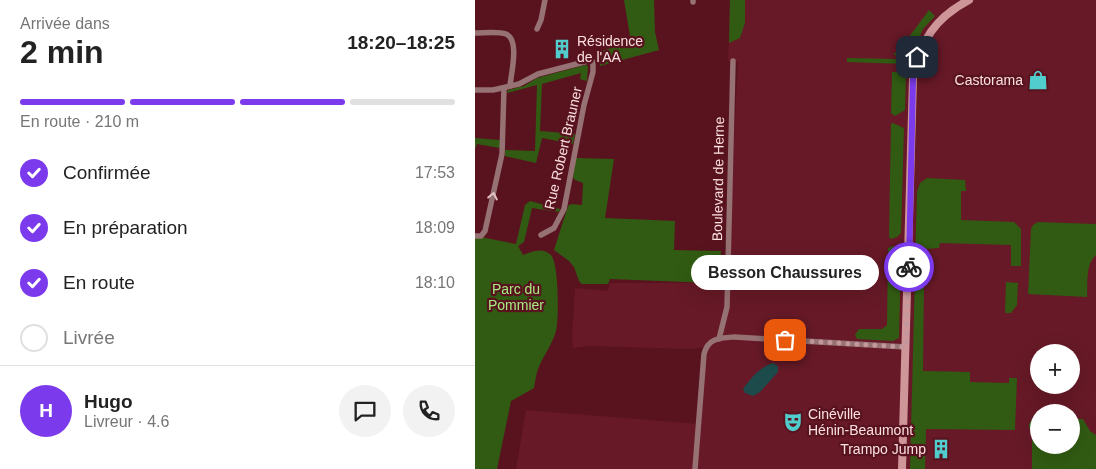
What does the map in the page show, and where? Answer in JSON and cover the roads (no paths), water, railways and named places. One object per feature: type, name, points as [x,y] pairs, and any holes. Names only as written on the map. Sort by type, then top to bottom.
[{"type":"street","points":[[537,29],[545,0]]},
{"type":"street","points":[[902,469],[913,78],[917,57],[933,28],[948,13],[969,0]]},
{"type":"street","points":[[475,34],[504,33],[513,40],[514,47],[507,87],[500,163],[485,230],[481,236],[475,236]]},
{"type":"street","name":"Rue Robert Brauner","points":[[507,87],[526,81],[538,74],[588,61],[592,61],[594,65],[584,105],[564,209],[554,228],[541,235]]},
{"type":"street","name":"Boulevard de Herne","points":[[695,469],[704,354],[709,344],[719,339],[727,307],[733,61]]},
{"type":"street","points":[[475,90],[507,87]]},
{"type":"street","points":[[719,339],[743,338],[906,347]]},
{"type":"water","points":[[773,363],[778,366],[778,372],[760,392],[753,396],[745,393],[743,389],[752,377],[764,367]]},
{"type":"place","name":"Résidence de l'AA","points":[[562,49]]},
{"type":"place","name":"Castorama","points":[[1038,80]]},
{"type":"place","name":"Besson Chaussures","points":[[785,340]]},
{"type":"place","name":"Cinéville Hénin-Beaumont","points":[[793,422]]},
{"type":"place","name":"Trampo Jump","points":[[941,449]]},
{"type":"park label","name":"Parc du Pommier","points":[[516,298]]}]
